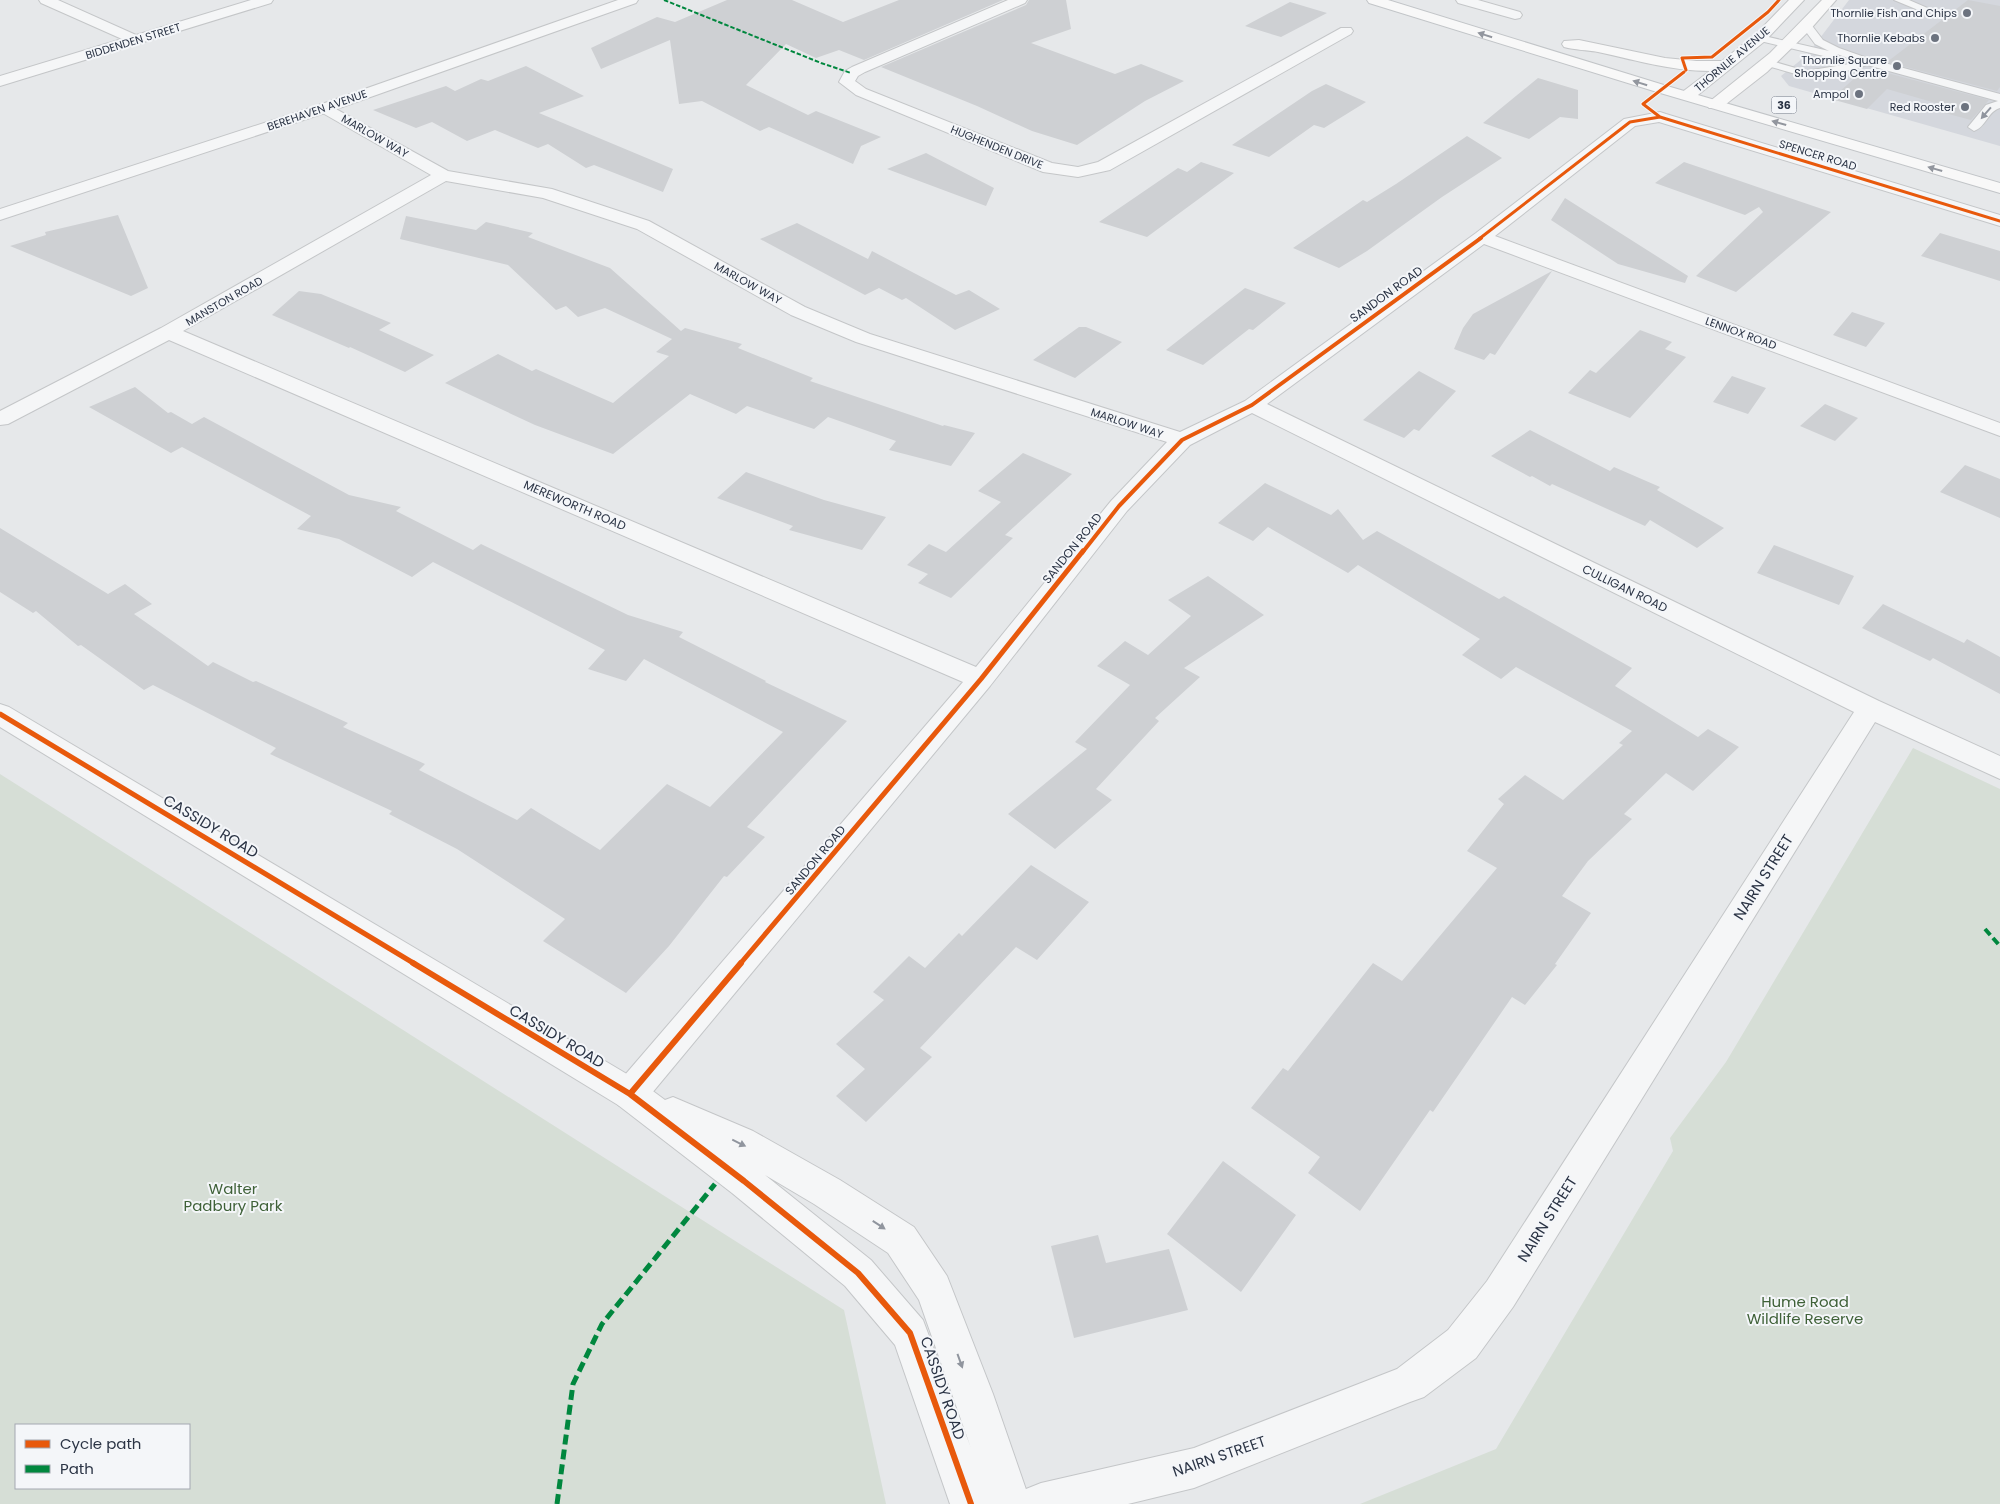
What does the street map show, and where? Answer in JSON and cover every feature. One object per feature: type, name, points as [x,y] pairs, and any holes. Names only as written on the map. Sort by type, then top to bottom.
[{"type":"main road","name":"SPENCER ROAD","points":[[1374,0],[1715,105],[2000,188]]},
{"type":"main road","points":[[1418,0],[1521,30]]},
{"type":"main road","name":"THORNLIE AVENUE","points":[[1687,96],[1706,83],[1760,38],[1797,0]]},
{"type":"main road","name":"THORNLIE AVENUE","points":[[1715,105],[1735,91],[1788,45],[1830,0]]},
{"type":"main road","points":[[1778,19],[1809,22]]},
{"type":"main road","name":"36","points":[[1727,65],[1685,65],[1645,59],[1590,44],[1564,42],[1753,96]]},
{"type":"street","points":[[46,0],[136,40]]},
{"type":"street","name":"BIDDENDEN STREET","points":[[0,81],[266,0]]},
{"type":"street","name":"BEREHAVEN AVENUE","points":[[0,215],[325,108],[631,0]]},
{"type":"street","name":"HUGHENDEN DRIVE","points":[[1020,0],[863,67],[848,76],[847,82],[862,92],[1049,168],[1078,172],[1104,166],[1346,31]]},
{"type":"street","points":[[1463,0],[1515,15]]},
{"type":"street","name":"MARLOW WAY","points":[[325,108],[443,175],[546,194],[643,225],[798,311],[863,338],[1182,440]]},
{"type":"street","name":"SPENCER ROAD","points":[[1630,122],[1660,117],[2000,221]]},
{"type":"street","name":"SANDON ROAD","points":[[630,1094],[981,678],[1119,506],[1182,440],[1252,405],[1482,236],[1630,122]]},
{"type":"street","name":"MANSTON ROAD","points":[[0,419],[168,332],[443,175]]},
{"type":"street","name":"LENNOX ROAD","points":[[1482,236],[2000,430]]},
{"type":"street","name":"MEREWORTH ROAD","points":[[168,332],[981,678]]},
{"type":"street","name":"CULLIGAN ROAD","points":[[1252,405],[1870,708],[2000,768]]},
{"type":"street","name":"NAIRN STREET","points":[[1041,1504],[1194,1468],[1410,1384],[1462,1344],[1500,1294],[1870,708]]},
{"type":"street","name":"CASSIDY ROAD","points":[[0,714],[630,1094],[744,1181],[858,1273],[910,1333],[971,1504]]},
{"type":"street","name":"CASSIDY ROAD","points":[[630,1094],[741,1143],[827,1192],[901,1240],[934,1289],[973,1394],[1010,1504]]},
{"type":"lane","points":[[1898,0],[1927,10]]},
{"type":"lane","points":[[1809,22],[1819,42],[1866,61]]},
{"type":"lane","points":[[1760,38],[1866,61],[2000,98]]},
{"type":"lane","points":[[1768,63],[1806,74],[1851,67],[1866,61]]},
{"type":"lane","points":[[1974,127],[1990,107],[2000,104]]},
{"type":"shaded area","name":"Thornlie Square Shopping Centre","points":[[1849,0],[2000,0],[2000,146],[1789,86],[1781,76],[1807,55]]},
{"type":"green space","name":"Hume Road Wildlife Reserve","points":[[1913,748],[2000,789],[2000,1504],[1360,1504],[1496,1449],[1673,1151],[1670,1138],[1726,1062]]},
{"type":"green space","name":"Walter Padbury Park","points":[[0,774],[844,1310],[886,1504],[0,1504]]},
{"type":"building","points":[[727,0],[792,0],[843,22],[899,0],[1003,0],[864,60],[839,50],[816,58],[786,44],[746,85],[808,115],[816,111],[881,137],[861,146],[853,164],[769,127],[760,131],[702,101],[679,104],[670,40],[601,69],[591,48],[657,17],[675,22]]},
{"type":"building","points":[[1029,0],[1066,0],[1071,29],[1031,43],[1115,74],[1141,64],[1184,81],[1145,101],[1077,145],[1032,131],[977,106],[881,67],[1026,5]]},
{"type":"building","points":[[1968,0],[2000,6],[2000,87],[1997,91],[1887,62]]},
{"type":"building","points":[[1290,2],[1327,13],[1281,37],[1245,26]]},
{"type":"building","points":[[526,66],[584,96],[539,113],[673,169],[663,192],[594,165],[586,168],[548,144],[538,148],[495,130],[467,141],[432,122],[416,128],[373,110],[446,86],[455,91],[481,79],[488,81]]},
{"type":"building","points":[[1864,70],[1873,72],[1876,70],[1989,100],[1971,120],[1941,112],[1946,106],[1887,89],[1867,109],[1831,99]]},
{"type":"building","points":[[1538,78],[1578,90],[1578,119],[1560,117],[1529,139],[1483,123]]},
{"type":"building","points":[[1326,84],[1366,102],[1324,128],[1314,125],[1269,157],[1232,145],[1312,91]]},
{"type":"building","points":[[1467,136],[1502,158],[1442,197],[1367,251],[1339,268],[1293,248],[1363,200],[1367,202]]},
{"type":"building","points":[[926,153],[994,188],[986,206],[887,169]]},
{"type":"building","points":[[1201,162],[1234,173],[1147,237],[1099,222],[1178,168],[1187,172]]},
{"type":"building","points":[[1684,162],[1831,212],[1736,292],[1696,276],[1763,212],[1759,207],[1745,215],[1655,183]]},
{"type":"building","points":[[1565,198],[1688,276],[1685,283],[1618,264],[1551,220]]},
{"type":"building","points":[[118,215],[148,288],[131,296],[10,246],[46,235],[45,232]]},
{"type":"building","points":[[406,216],[476,230],[486,222],[533,233],[528,237],[610,268],[681,331],[685,328],[742,344],[738,348],[813,378],[810,381],[943,426],[975,433],[951,466],[889,450],[896,441],[828,417],[814,429],[747,406],[736,414],[690,394],[613,454],[535,425],[445,383],[498,354],[532,371],[536,369],[613,403],[669,356],[656,352],[672,339],[605,308],[578,317],[566,306],[556,310],[508,265],[400,239]]},
{"type":"building","points":[[797,223],[868,259],[872,251],[956,295],[969,290],[1000,309],[955,330],[906,298],[902,300],[879,288],[865,295],[760,239]]},
{"type":"building","points":[[1940,233],[2000,251],[2000,281],[1921,256]]},
{"type":"building","points":[[1552,271],[1495,355],[1490,353],[1484,360],[1454,349],[1463,328],[1473,314]]},
{"type":"building","points":[[1245,288],[1286,303],[1253,330],[1249,329],[1203,365],[1166,350]]},
{"type":"building","points":[[299,291],[321,294],[391,323],[379,330],[434,355],[405,372],[272,315]]},
{"type":"building","points":[[1852,312],[1885,323],[1866,347],[1833,335]]},
{"type":"building","points":[[1079,327],[1086,327],[1122,342],[1075,378],[1033,360]]},
{"type":"building","points":[[1640,330],[1672,342],[1665,349],[1686,357],[1630,418],[1568,393],[1590,370],[1596,373]]},
{"type":"building","points":[[1419,371],[1456,391],[1419,431],[1414,429],[1404,438],[1363,420]]},
{"type":"building","points":[[1732,376],[1766,388],[1748,414],[1713,402]]},
{"type":"building","points":[[135,387],[168,413],[171,412],[192,424],[204,417],[349,495],[401,507],[396,511],[473,550],[481,544],[628,615],[683,632],[679,637],[765,682],[847,721],[747,827],[765,837],[727,877],[724,876],[669,946],[626,993],[543,941],[565,919],[457,849],[389,814],[392,811],[270,754],[276,748],[153,685],[144,690],[81,645],[78,646],[36,611],[33,613],[0,592],[0,528],[108,594],[125,584],[152,604],[134,614],[208,666],[213,662],[253,682],[256,681],[348,723],[343,727],[425,764],[419,770],[517,820],[531,808],[600,850],[667,784],[710,807],[783,732],[644,659],[626,681],[588,669],[605,650],[433,562],[412,577],[339,539],[297,529],[311,516],[182,447],[171,453],[89,407]]},
{"type":"building","points":[[1825,404],[1858,418],[1835,441],[1800,426]]},
{"type":"building","points":[[1530,430],[1610,471],[1614,467],[1660,487],[1657,490],[1724,528],[1697,548],[1650,520],[1645,526],[1552,484],[1550,486],[1532,476],[1530,477],[1491,456]]},
{"type":"building","points":[[1023,453],[1072,474],[1005,535],[1013,538],[951,598],[918,583],[928,574],[907,565],[929,544],[946,552],[1001,502],[978,491]]},
{"type":"building","points":[[1965,465],[2000,479],[2000,518],[1940,492]]},
{"type":"building","points":[[746,472],[824,500],[886,517],[862,550],[789,530],[793,526],[717,498]]},
{"type":"building","points":[[1265,483],[1331,515],[1338,509],[1363,540],[1377,531],[1499,599],[1504,596],[1632,668],[1615,686],[1698,737],[1708,729],[1739,747],[1693,791],[1666,773],[1624,814],[1632,819],[1588,861],[1562,896],[1591,913],[1555,964],[1557,965],[1525,1005],[1512,997],[1433,1112],[1430,1110],[1360,1211],[1308,1173],[1320,1157],[1251,1108],[1283,1068],[1288,1071],[1373,963],[1402,981],[1497,868],[1467,851],[1504,804],[1498,799],[1525,775],[1563,800],[1623,745],[1619,743],[1632,731],[1516,667],[1501,679],[1462,655],[1480,639],[1358,565],[1348,573],[1268,527],[1253,541],[1218,523]]},
{"type":"building","points":[[1774,545],[1854,576],[1839,605],[1757,573]]},
{"type":"building","points":[[1208,576],[1264,615],[1184,668],[1200,677],[1155,718],[1159,721],[1096,789],[1112,800],[1055,849],[1008,814],[1087,749],[1075,742],[1130,685],[1097,666],[1125,641],[1148,655],[1191,616],[1168,600]]},
{"type":"building","points":[[1883,604],[1964,643],[1967,639],[2000,657],[2000,694],[1933,658],[1930,661],[1862,628]]},
{"type":"building","points":[[1031,865],[1089,902],[1037,960],[1016,947],[920,1048],[932,1057],[866,1122],[836,1096],[865,1069],[836,1044],[884,1000],[873,992],[909,956],[925,968],[959,933],[962,936]]},
{"type":"building","points":[[1223,1161],[1296,1215],[1241,1292],[1167,1234]]},
{"type":"building","points":[[1098,1235],[1106,1263],[1169,1249],[1188,1310],[1074,1338],[1051,1246]]},
{"type":"marked path","points":[[664,0],[821,63],[851,73]]},
{"type":"marked path","points":[[1985,929],[2000,946]]},
{"type":"marked path","points":[[557,1504],[573,1384],[602,1324],[715,1184]]},
{"type":"cycle path","points":[[1686,70],[1682,58],[1712,57],[1768,12],[1779,0]]},
{"type":"cycle path","points":[[1660,117],[1643,104],[1684,72]]},
{"type":"cycle path","points":[[630,1094],[981,679],[1119,506],[1182,440],[1252,405],[1482,237],[1630,122],[1660,117],[2000,221]]},
{"type":"cycle path","points":[[0,714],[630,1094],[744,1181],[858,1273],[910,1333],[971,1504]]},
{"type":"place","name":"Thornlie Fish and Chips","points":[[1967,13]]},
{"type":"place","name":"Thornlie Kebabs","points":[[1935,38]]},
{"type":"place","name":"Thornlie Square Shopping Centre","points":[[1897,66]]},
{"type":"place","name":"Ampol","points":[[1859,94]]},
{"type":"place","name":"Red Rooster","points":[[1965,107]]}]
